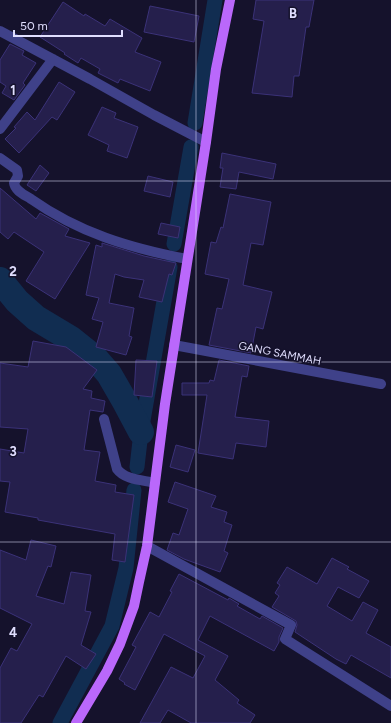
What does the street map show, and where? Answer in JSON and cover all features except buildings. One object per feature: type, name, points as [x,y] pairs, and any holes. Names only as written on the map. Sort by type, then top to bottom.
[{"type":"main road","points":[[76,723],[107,671],[120,644],[134,606],[146,546],[174,345],[216,69],[230,0]]},
{"type":"street","points":[[0,31],[90,79],[154,116],[206,142]]},
{"type":"street","points":[[0,129],[53,59]]},
{"type":"street","points":[[0,158],[17,170],[18,176],[14,183],[17,190],[71,224],[114,241],[187,259]]},
{"type":"street","name":"GANG SAMMAH","points":[[174,345],[381,384]]},
{"type":"street","points":[[104,419],[117,469],[121,474],[126,476],[155,483]]},
{"type":"street","points":[[146,546],[291,625],[285,639],[391,706]]},
{"type":"waterway","points":[[195,123],[215,0]]},
{"type":"waterway","points":[[174,244],[191,147]]},
{"type":"waterway","points":[[137,467],[141,432],[170,267]]},
{"type":"waterway","points":[[0,280],[17,301],[36,318],[71,339],[96,359],[109,374],[141,432]]},
{"type":"waterway","points":[[60,723],[112,626],[126,568],[134,490]]}]
